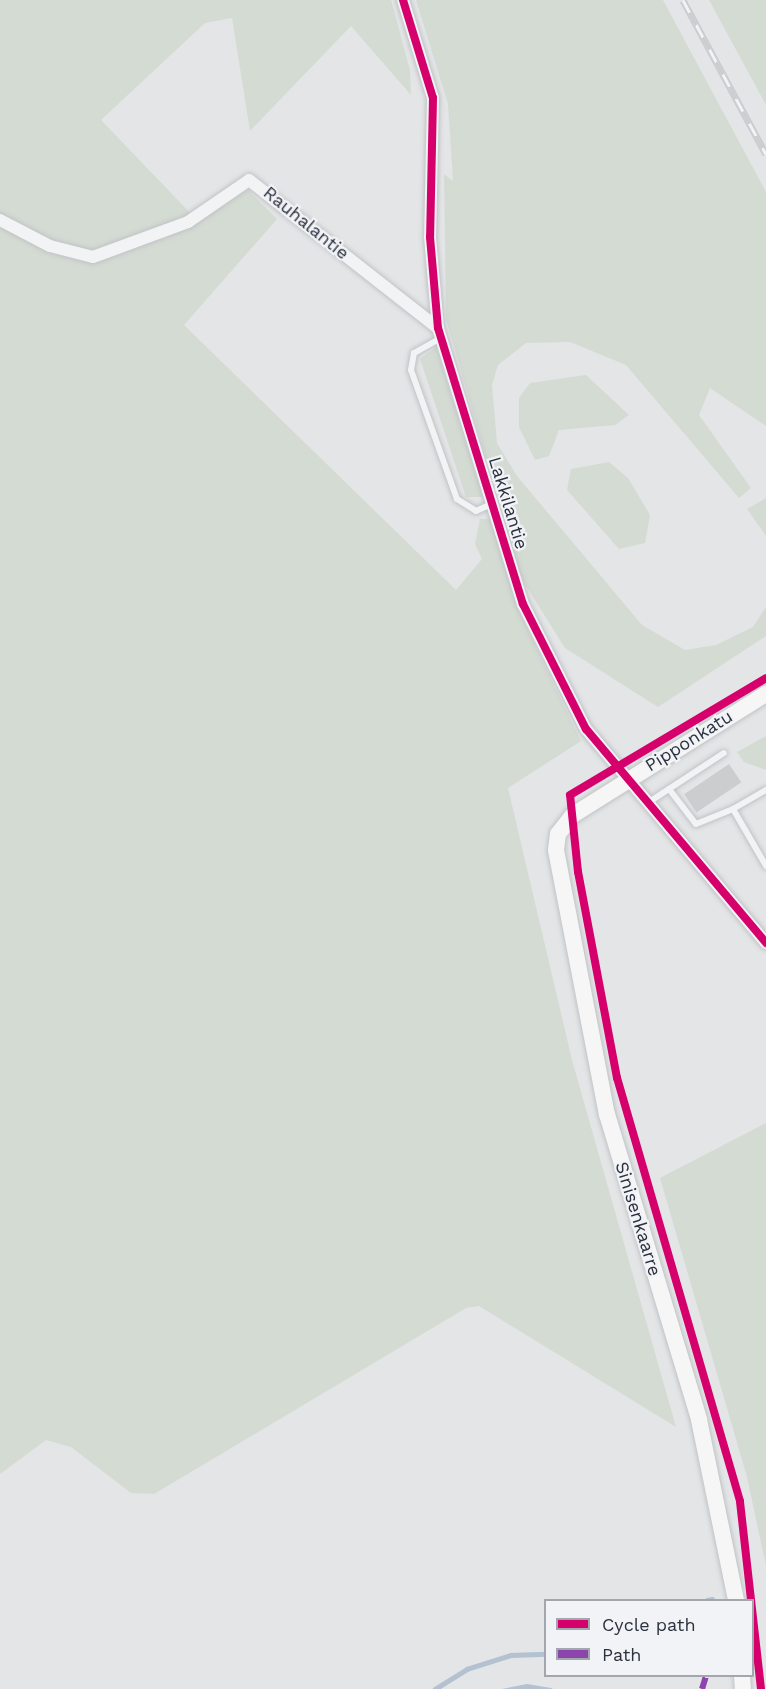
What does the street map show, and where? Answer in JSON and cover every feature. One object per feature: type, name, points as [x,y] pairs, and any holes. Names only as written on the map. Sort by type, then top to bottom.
[{"type":"street","name":"Lakkilantie","points":[[403,0],[433,98],[430,237],[440,333],[523,604],[560,685],[626,781],[766,943]]},
{"type":"street","name":"Rauhalantie","points":[[0,220],[50,246],[93,257],[188,222],[249,180],[440,333]]},
{"type":"street","name":"Pipponkatu","points":[[558,834],[573,815],[766,694]]},
{"type":"street","name":"Sinisenkaarre","points":[[558,834],[561,884],[607,1115],[705,1441],[736,1599]]},
{"type":"lane","points":[[440,333],[414,353],[411,370],[457,499],[476,511],[492,504]]},
{"type":"lane","points":[[646,804],[724,753]]},
{"type":"lane","points":[[669,789],[696,824],[733,809],[766,790]]},
{"type":"lane","points":[[733,809],[766,866]]},
{"type":"shaded area","points":[[0,0],[391,0],[410,70],[411,95],[351,26],[250,131],[232,18],[205,23],[101,120],[195,218],[248,190],[277,219],[184,325],[456,590],[482,559],[475,544],[480,519],[490,519],[517,608],[581,741],[508,788],[572,1060],[676,1427],[479,1306],[466,1308],[154,1494],[131,1493],[71,1447],[46,1440],[0,1474]]},
{"type":"shaded area","points":[[416,0],[663,0],[766,192],[766,426],[710,388],[699,415],[751,488],[739,498],[626,365],[570,342],[526,343],[498,365],[492,385],[497,443],[517,476],[642,625],[685,650],[716,645],[753,627],[766,607],[766,636],[658,707],[565,648],[521,578],[446,319],[444,174],[453,181],[448,104]]},
{"type":"shaded area","points":[[709,0],[766,0],[766,105]]},
{"type":"shaded area","points":[[436,347],[483,497],[466,497],[420,359]]},
{"type":"shaded area","points":[[586,375],[629,415],[615,425],[559,430],[549,456],[535,460],[519,427],[519,398],[530,383]]},
{"type":"shaded area","points":[[609,462],[628,478],[650,515],[645,543],[619,549],[567,490],[571,469]]},
{"type":"shaded area","points":[[766,498],[766,536],[747,509]]},
{"type":"shaded area","points":[[766,736],[766,770],[744,762],[737,752]]},
{"type":"shaded area","points":[[766,1123],[766,1566],[747,1477],[660,1178]]},
{"type":"water","points":[[527,1684],[551,1688],[553,1689],[502,1689]]},
{"type":"building","points":[[729,764],[741,782],[697,812],[684,794]]},
{"type":"waterway","points":[[435,1689],[467,1669],[511,1655],[544,1654]]},
{"type":"railway","points":[[683,0],[766,154]]},
{"type":"marked path","points":[[702,1689],[706,1677]]},
{"type":"cycle path","points":[[403,0],[433,98],[430,237],[438,328],[523,604],[586,729],[766,943]]},
{"type":"cycle path","points":[[751,1599],[740,1501],[617,1078],[578,872],[570,795],[766,678]]},
{"type":"cycle path","points":[[754,1626],[761,1689]]}]
